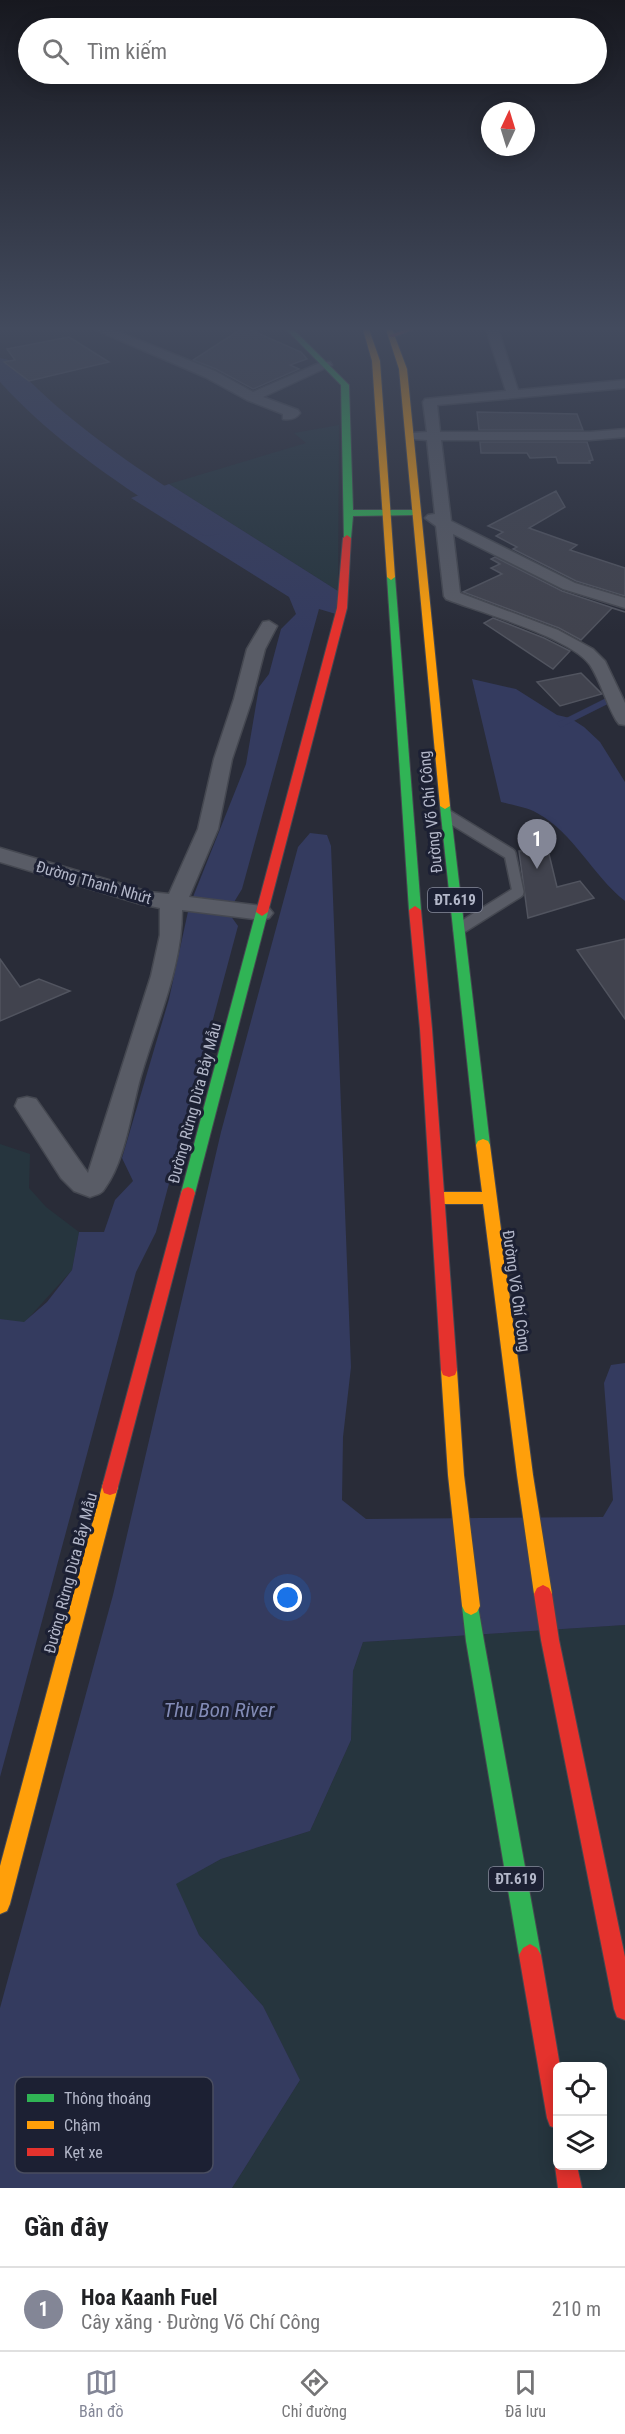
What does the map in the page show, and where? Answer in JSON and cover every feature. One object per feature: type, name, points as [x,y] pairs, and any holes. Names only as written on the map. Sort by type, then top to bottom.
[{"type":"main road","name":"Đường Rừng Dừa Bảy Mẫu","points":[[0,1905],[255,913],[342,608],[349,513],[346,428]]},
{"type":"main road","name":"Đường Võ Chí Công","points":[[382,428],[389,513],[404,779],[426,1029],[456,1475],[476,1641],[558,2116]]},
{"type":"main road","name":"Đường Võ Chí Công","points":[[408,428],[458,929],[488,1198],[525,1475],[550,1640],[625,2009]]},
{"type":"main road","points":[[349,513],[416,513]]},
{"type":"main road","points":[[438,1198],[488,1198]]},
{"type":"main road","points":[[567,2170],[570,2188]]},
{"type":"street","points":[[433,428],[452,596],[540,629],[571,644],[595,660],[613,701],[625,720]]},
{"type":"street","points":[[409,436],[590,436],[625,433]]},
{"type":"street","points":[[416,513],[445,523],[569,586],[625,603]]},
{"type":"street","points":[[27,1106],[44,1128],[74,1176],[84,1186],[90,1187],[96,1182],[105,1163],[129,1077],[162,976],[179,903],[208,829],[223,759],[243,699],[256,649],[269,626]]},
{"type":"street","name":"Đường Thanh Nhứt","points":[[0,855],[136,896],[255,913]]},
{"type":"lane","points":[[446,814],[510,854],[518,892],[458,929]]},
{"type":"shaded area","points":[[322,428],[339,428],[338,591],[169,484],[306,443],[294,433]]},
{"type":"shaded area","points":[[0,1144],[30,1154],[29,1188],[46,1207],[79,1232],[72,1270],[24,1323],[0,1319]]},
{"type":"shaded area","points":[[625,1625],[625,2188],[232,2188],[300,2080],[263,2006],[199,1935],[175,1884],[221,1859],[310,1831],[351,1740],[353,1671],[363,1642]]},
{"type":"water","points":[[169,484],[338,591],[336,614],[319,609],[242,889],[228,912],[238,926],[156,1232],[136,1272],[0,1777],[0,1319],[24,1322],[47,1302],[72,1270],[79,1232],[104,1232],[115,1200],[133,1181],[122,1158],[169,999],[189,907],[246,764],[259,687],[269,674],[281,629],[296,614],[289,597],[131,498]]},
{"type":"water","points":[[472,679],[516,689],[557,715],[570,718],[600,742],[625,782],[625,901],[613,891],[550,821],[529,809],[501,802]]},
{"type":"water","name":"Thu Bon River","points":[[310,833],[327,835],[331,846],[351,1367],[343,1437],[342,1500],[366,1519],[603,1517],[613,1500],[604,1383],[611,1365],[625,1363],[625,1625],[363,1642],[353,1671],[351,1740],[310,1831],[221,1859],[176,1884],[199,1935],[263,2006],[300,2080],[232,2188],[0,2188],[0,2008],[113,1595],[221,1132],[298,847]]},
{"type":"building","points":[[479,428],[582,428],[583,430],[479,430]]},
{"type":"building","points":[[480,442],[587,442],[593,460],[589,461],[590,463],[558,463],[556,457],[530,458],[527,453],[481,453]]},
{"type":"building","points":[[556,491],[565,507],[529,528],[577,545],[570,550],[625,568],[625,596],[576,581],[513,549],[517,547],[496,536],[503,532],[488,526]]},
{"type":"building","points":[[495,557],[562,591],[625,612],[612,608],[581,640],[559,628],[463,592],[502,574],[491,568],[500,564],[491,559]]},
{"type":"building","points":[[493,618],[570,651],[553,669],[484,623]]},
{"type":"building","points":[[581,673],[602,694],[560,706],[537,682]]},
{"type":"building","points":[[548,850],[557,887],[580,881],[594,898],[528,918],[519,851]]},
{"type":"building","points":[[625,939],[625,1019],[577,950]]},
{"type":"building","points":[[0,959],[20,987],[39,979],[70,991],[0,1021]]},
{"type":"waterway","points":[[64,428],[124,473],[208,527]]},
{"type":"waterway","points":[[561,724],[605,702]]},
{"type":"traffic: fast","points":[[346,428],[349,513],[347,538]]},
{"type":"traffic: fast","points":[[349,513],[416,513]]},
{"type":"traffic: fast","points":[[391,577],[415,910]]},
{"type":"traffic: fast","points":[[445,806],[483,1145]]},
{"type":"traffic: fast","points":[[188,1193],[262,912]]},
{"type":"traffic: fast","points":[[471,1606],[475,1641],[530,1955]]},
{"type":"traffic: slow","points":[[381,428],[391,577]]},
{"type":"traffic: slow","points":[[409,428],[445,806]]},
{"type":"traffic: slow","points":[[483,1145],[525,1475],[543,1594]]},
{"type":"traffic: slow","points":[[438,1198],[488,1198]]},
{"type":"traffic: slow","points":[[449,1370],[456,1475],[471,1606]]},
{"type":"traffic: slow","points":[[0,1904],[110,1487]]},
{"type":"traffic: jam","points":[[262,912],[342,608],[347,538]]},
{"type":"traffic: jam","points":[[415,910],[426,1029],[449,1370]]},
{"type":"traffic: jam","points":[[110,1487],[188,1193]]},
{"type":"traffic: jam","points":[[543,1594],[550,1640],[625,2009]]},
{"type":"traffic: jam","points":[[530,1955],[558,2116]]},
{"type":"traffic: jam","points":[[567,2170],[570,2188]]},
{"type":"place","name":"Hoa Kaanh Fuel","points":[[537,869]]}]
